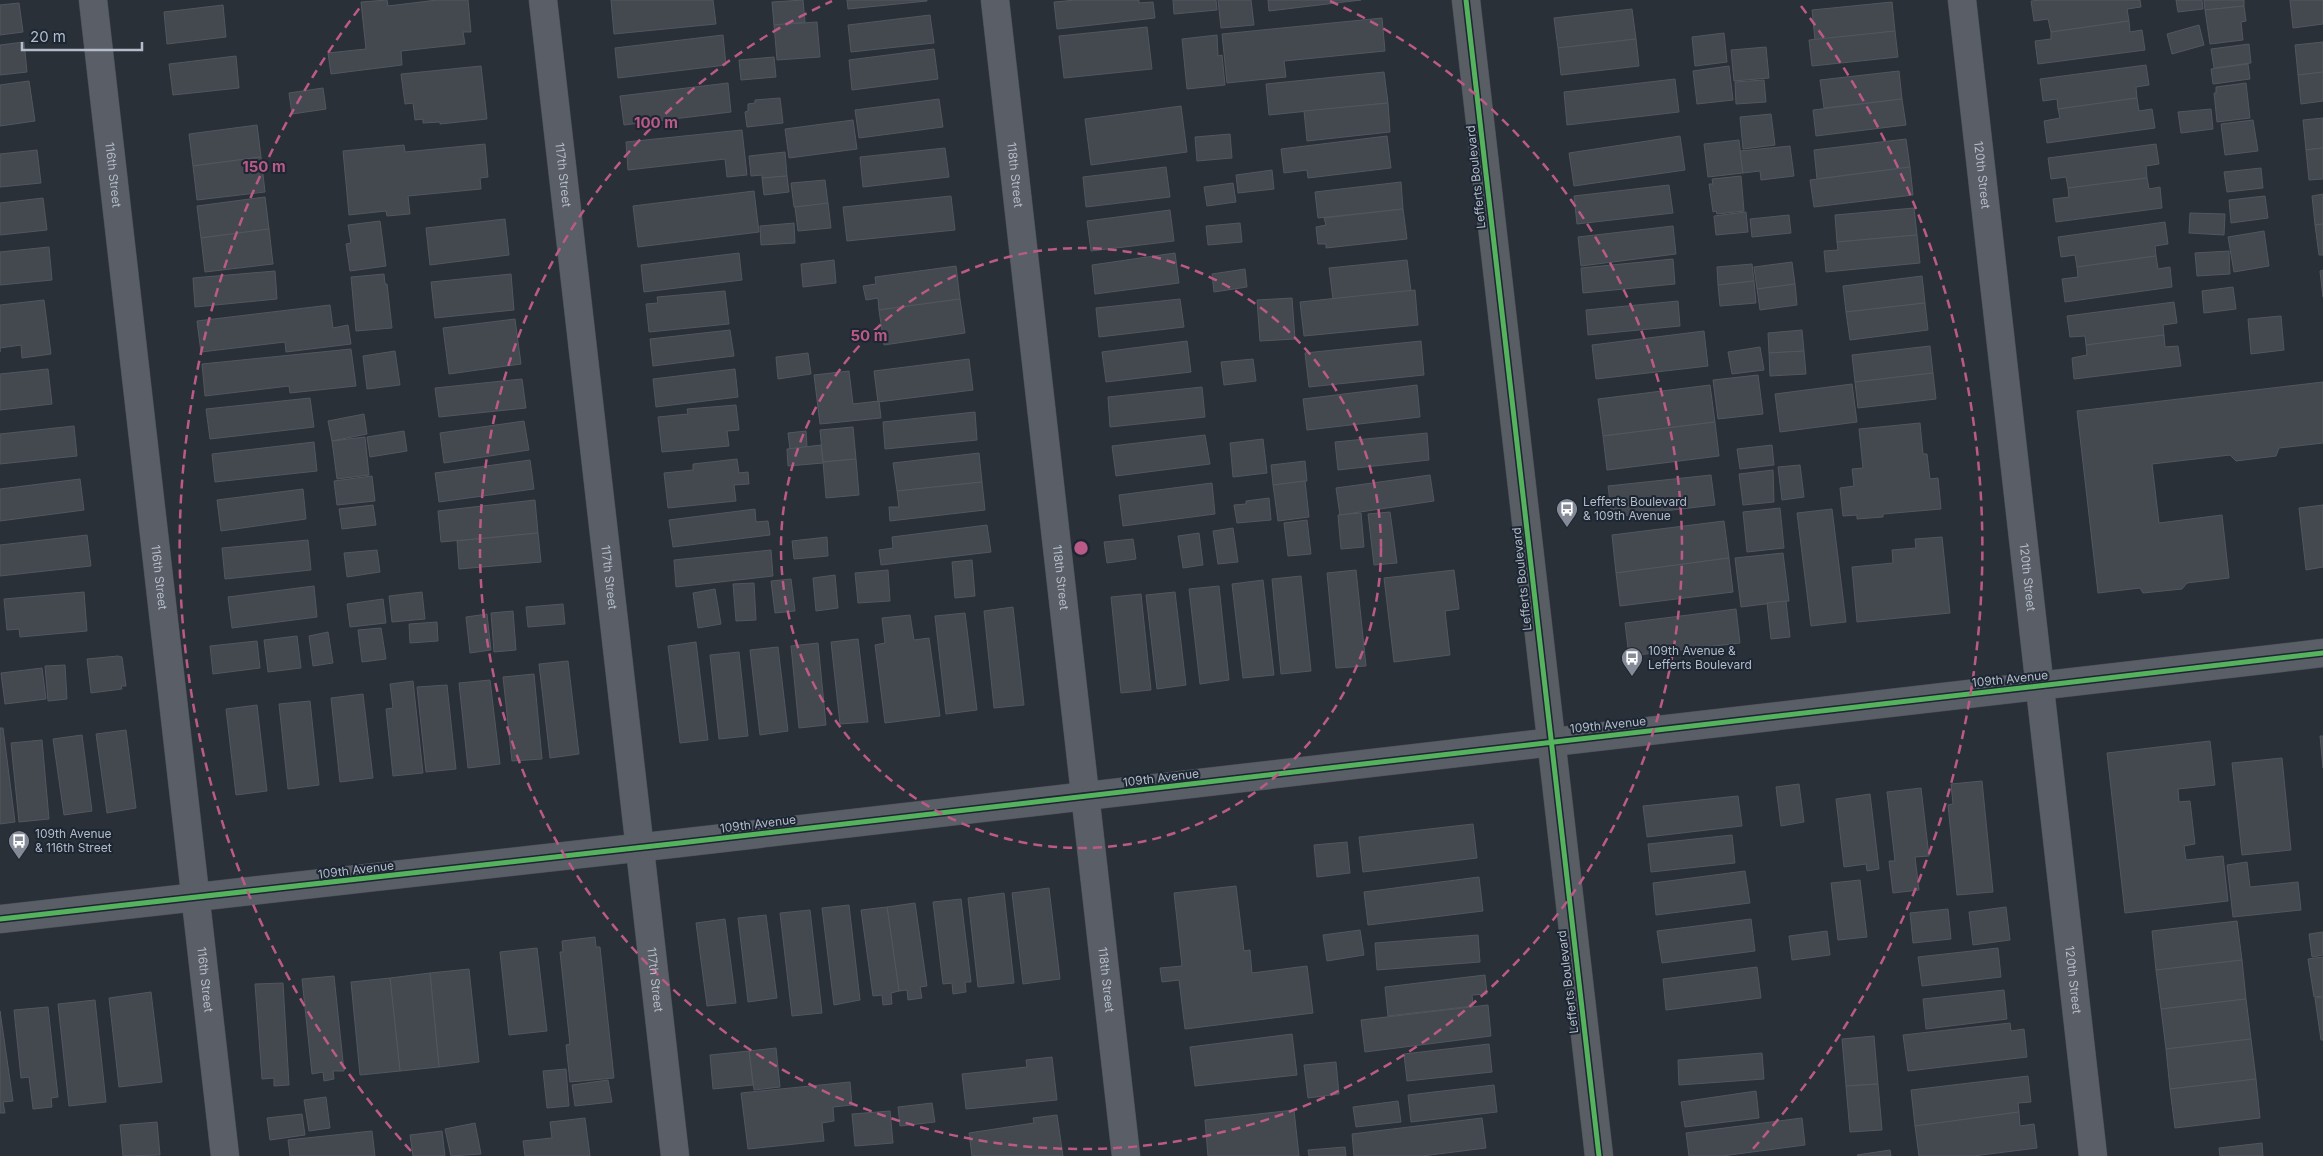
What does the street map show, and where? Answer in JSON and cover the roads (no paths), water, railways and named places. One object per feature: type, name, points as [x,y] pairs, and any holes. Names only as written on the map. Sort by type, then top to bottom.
[{"type":"street","name":"116th Street","points":[[93,0],[225,1156]]},
{"type":"street","name":"117th Street","points":[[543,0],[675,1156]]},
{"type":"street","name":"118th Street","points":[[995,0],[1126,1156]]},
{"type":"street","name":"Lefferts Boulevard","points":[[1466,0],[1599,1156]]},
{"type":"street","name":"120th Street","points":[[1962,0],[2093,1156]]},
{"type":"street","name":"109th Avenue","points":[[0,919],[640,848],[2323,653]]},
{"type":"place","name":"Lefferts Boulevard & 109th Avenue","points":[[1567,528]]},
{"type":"place","name":"109th Avenue & Lefferts Boulevard","points":[[1632,677]]},
{"type":"place","name":"109th Avenue & 116th Street","points":[[19,860]]}]
